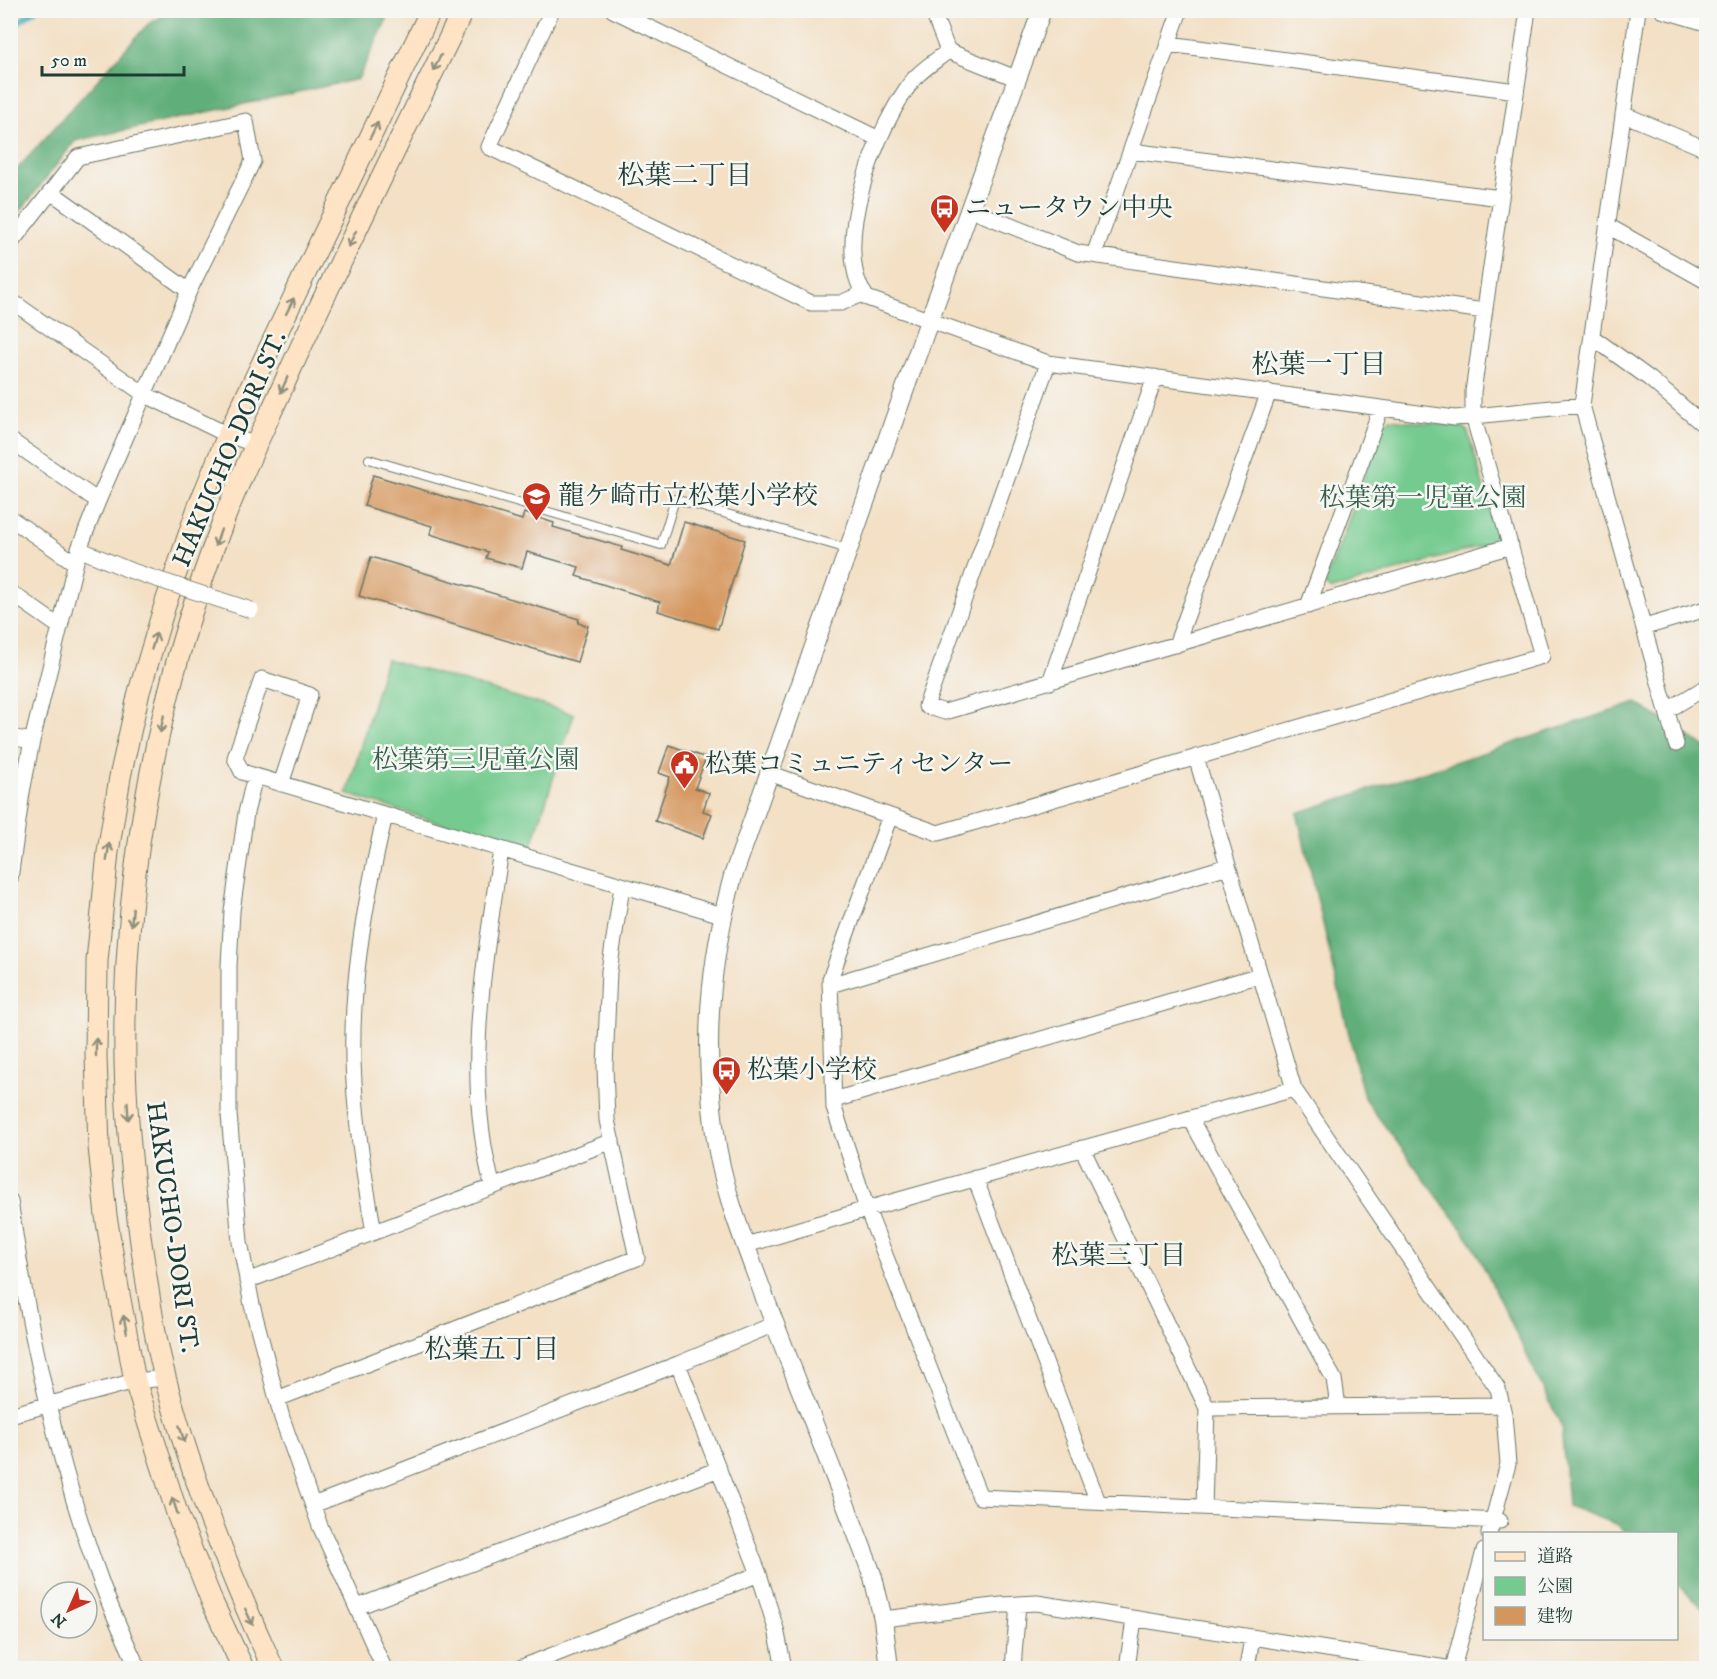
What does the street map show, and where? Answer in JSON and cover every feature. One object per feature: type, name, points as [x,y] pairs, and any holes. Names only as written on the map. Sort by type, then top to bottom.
[{"type":"main road","name":"HAKUCHO-DORI ST.","points":[[243,1668],[213,1604],[178,1516],[135,1381],[106,1216],[99,1148],[96,1056],[97,961],[110,841],[120,777],[139,692],[165,605],[198,508],[228,435],[431,10]]},
{"type":"main road","name":"HAKUCHO-DORI ST.","points":[[273,1668],[238,1592],[206,1508],[165,1378],[148,1291],[130,1147],[125,1059],[127,989],[136,862],[149,781],[167,698],[224,519],[316,313],[463,10]]},
{"type":"street","points":[[552,10],[489,147],[811,303],[840,303],[864,293]]},
{"type":"street","points":[[613,10],[879,139]]},
{"type":"street","points":[[932,10],[948,51],[1018,79]]},
{"type":"street","points":[[889,1668],[883,1619],[873,1577],[775,1324],[721,1168],[715,1134],[708,1055],[708,1018],[722,915],[733,876],[929,321],[1042,10]]},
{"type":"street","points":[[1094,255],[1180,10]]},
{"type":"street","points":[[769,773],[938,833],[1542,656],[1473,416],[1473,392],[1528,10]]},
{"type":"street","points":[[1638,10],[1582,405],[1676,744]]},
{"type":"street","points":[[1662,10],[1707,23]]},
{"type":"street","points":[[1169,44],[1516,91]]},
{"type":"street","points":[[948,51],[913,79],[879,139],[860,192],[853,233],[856,279],[867,297],[877,303],[1048,363],[1455,418],[1582,405]]},
{"type":"street","points":[[1623,114],[1707,149]]},
{"type":"street","points":[[10,244],[78,157],[246,121],[253,161],[189,291],[98,501],[77,556],[32,741],[12,851],[10,879]]},
{"type":"street","points":[[1131,151],[1501,198]]},
{"type":"street","points":[[51,192],[189,291]]},
{"type":"street","points":[[969,209],[1078,253],[1484,311]]},
{"type":"street","points":[[1608,226],[1707,281]]},
{"type":"street","points":[[10,300],[144,394],[228,435],[256,445]]},
{"type":"street","points":[[1592,337],[1650,379],[1707,427]]},
{"type":"street","points":[[1048,363],[926,706],[945,712],[1510,546]]},
{"type":"street","points":[[1050,681],[1155,377]]},
{"type":"street","points":[[1176,645],[1269,393]]},
{"type":"street","points":[[1308,606],[1381,408]]},
{"type":"street","points":[[10,440],[98,501]]},
{"type":"street","points":[[10,518],[77,556],[129,570],[250,610]]},
{"type":"street","points":[[10,592],[60,627]]},
{"type":"street","points":[[1645,627],[1707,609]]},
{"type":"street","points":[[281,784],[310,695],[262,679],[236,758],[242,772],[281,784],[501,850],[622,887],[722,915]]},
{"type":"street","points":[[1668,710],[1707,687]]},
{"type":"street","points":[[10,736],[32,741]]},
{"type":"street","points":[[890,816],[830,979],[834,1108],[867,1209],[980,1497],[1204,1507],[1494,1525],[1508,1464],[1508,1443],[1498,1389],[1294,1089],[1196,757]]},
{"type":"street","points":[[255,776],[246,813],[232,911],[228,1024],[229,1114],[240,1242],[247,1281],[277,1399],[320,1526],[384,1668]]},
{"type":"street","points":[[374,1232],[366,1188],[354,1081],[354,1010],[368,888],[385,815]]},
{"type":"street","points":[[493,1186],[486,1160],[478,1088],[478,1033],[501,850]]},
{"type":"street","points":[[830,986],[1228,866]]},
{"type":"street","points":[[277,1399],[637,1258],[607,1120],[605,1067],[609,971],[622,887]]},
{"type":"street","points":[[834,1100],[1260,975]]},
{"type":"street","points":[[746,1245],[1294,1089]]},
{"type":"street","points":[[1190,1118],[1334,1379],[1338,1407]]},
{"type":"street","points":[[247,1281],[612,1141]]},
{"type":"street","points":[[1083,1148],[1207,1408],[1204,1507]]},
{"type":"street","points":[[975,1178],[1098,1502]]},
{"type":"street","points":[[10,1201],[19,1264],[48,1405],[75,1506],[99,1578],[138,1668]]},
{"type":"street","points":[[313,1505],[678,1364],[775,1324]]},
{"type":"street","points":[[678,1364],[759,1574],[776,1629],[784,1668]]},
{"type":"street","points":[[10,1415],[135,1381],[165,1378]]},
{"type":"street","points":[[1207,1408],[1502,1405]]},
{"type":"street","points":[[357,1607],[719,1469]]},
{"type":"street","points":[[1453,1668],[1483,1558]]},
{"type":"street","points":[[520,1668],[759,1574]]},
{"type":"street","points":[[883,1619],[1018,1604],[1037,1604],[1252,1638],[1368,1662],[1446,1668]]},
{"type":"street","points":[[1013,1668],[1018,1604]]},
{"type":"street","points":[[1127,1668],[1134,1619]]},
{"type":"street","points":[[1247,1668],[1252,1638]]},
{"type":"lane","points":[[369,459],[661,545],[675,498],[849,549]]},
{"type":"green space","points":[[174,10],[391,11],[358,79],[75,141],[11,223],[11,176],[148,24]]},
{"type":"green space","name":"松葉第一児童公園","points":[[1390,419],[1463,427],[1468,432],[1497,535],[1493,542],[1331,590],[1323,583],[1338,550],[1382,426]]},
{"type":"green space","name":"松葉第三児童公園","points":[[386,659],[574,714],[530,851],[347,794]]},
{"type":"green space","points":[[1636,703],[1706,747],[1706,1611],[1678,1585],[1678,1532],[1625,1532],[1618,1525],[1568,1506],[1561,1425],[1472,1243],[1364,1098],[1297,813]]},
{"type":"building","points":[[373,475],[522,520],[524,513],[554,523],[553,527],[622,547],[621,550],[671,565],[684,522],[745,540],[718,629],[658,611],[660,602],[576,576],[579,567],[527,552],[522,568],[486,558],[488,552],[430,534],[432,526],[364,506]]},
{"type":"building","points":[[371,557],[579,619],[578,623],[588,626],[577,662],[359,596]]},
{"type":"building","name":"松葉コミュニティセンター","points":[[669,745],[706,758],[695,788],[709,793],[703,811],[712,814],[703,838],[655,821],[670,777],[659,773]]},
{"type":"waterway","points":[[10,28],[35,10]]},
{"type":"place","name":"ニュータウン中央","points":[[944,234]]},
{"type":"place","name":"龍ケ崎市立松葉小学校","points":[[537,522]]},
{"type":"place","name":"松葉コミュニティセンター","points":[[684,790]]},
{"type":"place","name":"松葉小学校","points":[[726,1096]]},
{"type":"district","name":"松葉二丁目","points":[[685,176]]},
{"type":"district","name":"松葉一丁目","points":[[1319,365]]},
{"type":"district","name":"松葉三丁目","points":[[1119,1256]]},
{"type":"district","name":"松葉五丁目","points":[[492,1350]]}]
